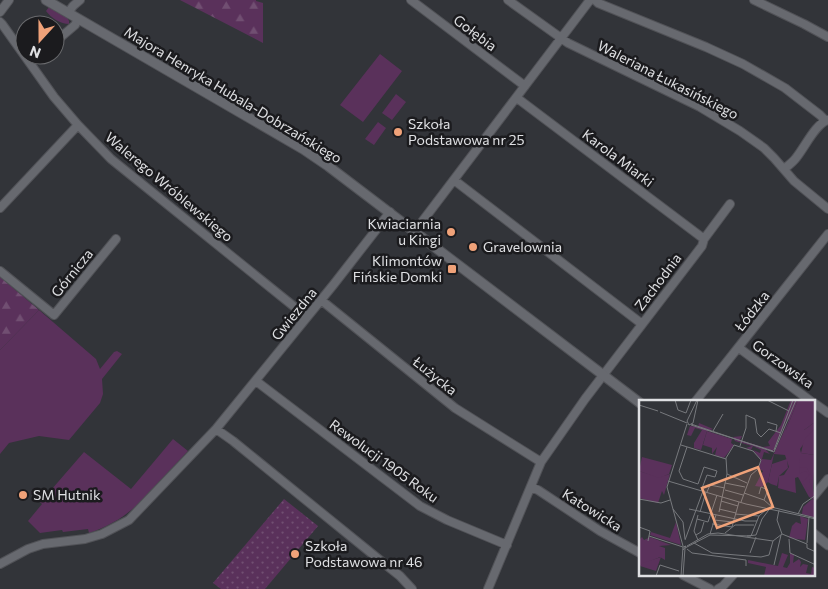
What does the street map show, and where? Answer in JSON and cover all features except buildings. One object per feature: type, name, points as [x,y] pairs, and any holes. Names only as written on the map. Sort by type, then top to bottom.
[{"type":"street","points":[[0,12],[8,0]]},
{"type":"street","name":"Majora Henryka Hubala-Dobrzańskiego","points":[[46,0],[303,149],[390,212],[639,401]]},
{"type":"street","points":[[68,13],[80,0]]},
{"type":"street","name":"Gołębia","points":[[411,0],[525,86]]},
{"type":"street","name":"Waleriana Łukasińskiego","points":[[508,0],[560,39],[700,107],[752,139],[764,148],[794,181],[828,209]]},
{"type":"street","points":[[415,231],[590,0]]},
{"type":"street","points":[[595,0],[598,3],[706,47],[742,64],[785,88],[820,114],[826,120],[814,132],[795,159],[784,169]]},
{"type":"street","points":[[754,0],[828,37]]},
{"type":"street","points":[[65,33],[78,19]]},
{"type":"street","name":"Walerego Wróblewskiego","points":[[0,22],[15,42]]},
{"type":"street","name":"Walerego Wróblewskiego","points":[[32,65],[54,97],[78,125],[112,159],[307,317]]},
{"type":"street","name":"Karola Miarki","points":[[517,98],[704,239]]},
{"type":"street","points":[[0,208],[78,125]]},
{"type":"street","points":[[454,180],[642,324]]},
{"type":"street","name":"Zachodnia","points":[[488,589],[541,462],[568,423],[702,246],[704,239],[730,204]]},
{"type":"street","name":"Gwiezdna","points":[[0,564],[28,549],[44,544],[102,534],[129,520],[216,429],[390,212]]},
{"type":"street","name":"Łódzka","points":[[697,400],[828,234]]},
{"type":"street","name":"Górnicza","points":[[0,270],[54,315],[116,238]]},
{"type":"street","name":"Łużycka","points":[[321,300],[455,408],[541,462]]},
{"type":"street","name":"Gorzowska","points":[[739,348],[810,400]]},
{"type":"street","name":"Rewolucji 1905 Roku","points":[[256,381],[420,506],[447,520],[506,545]]},
{"type":"street","name":"Gorzowska","points":[[816,404],[828,413]]},
{"type":"street","points":[[216,429],[400,576],[412,589]]},
{"type":"street","points":[[816,494],[828,479]]},
{"type":"street","name":"Katowicka","points":[[531,487],[600,531],[639,552]]},
{"type":"street","points":[[816,535],[828,544]]},
{"type":"street","points":[[685,576],[710,589]]},
{"type":"street","points":[[718,589],[732,576]]},
{"type":"green space","points":[[180,0],[256,0],[263,3],[263,43]]},
{"type":"green space","points":[[49,7],[63,15],[50,15],[46,11]]},
{"type":"green space","points":[[65,16],[69,21],[69,24],[66,24]]},
{"type":"green space","points":[[380,54],[402,71],[363,122],[340,105]]},
{"type":"green space","points":[[396,94],[406,102],[392,120],[382,113]]},
{"type":"green space","points":[[378,122],[386,128],[374,145],[365,139]]},
{"type":"green space","points":[[0,277],[39,310],[0,350]]},
{"type":"green space","points":[[39,310],[96,359],[100,369],[114,352],[117,351],[122,354],[102,379],[103,394],[100,403],[69,440],[39,436],[9,443],[0,454],[0,350]]},
{"type":"green space","points":[[173,439],[188,451],[135,507],[114,522],[89,533],[88,529],[40,533],[28,521],[42,504],[31,493],[34,488],[45,497],[84,452],[131,489]]},
{"type":"green space","points":[[284,499],[318,526],[265,589],[221,589],[213,583]]},
{"type":"place","name":"Szkoła Podstawowa nr 25","points":[[398,132]]},
{"type":"place","name":"Kwiaciarnia u Kingi","points":[[451,232]]},
{"type":"place","name":"Gravelownia","points":[[473,247]]},
{"type":"place","name":"Klimontów Fińskie Domki","points":[[452,269]]},
{"type":"place","name":"SM Hutnik","points":[[23,495]]},
{"type":"place","name":"Szkoła Podstawowa nr 46","points":[[295,554]]}]
